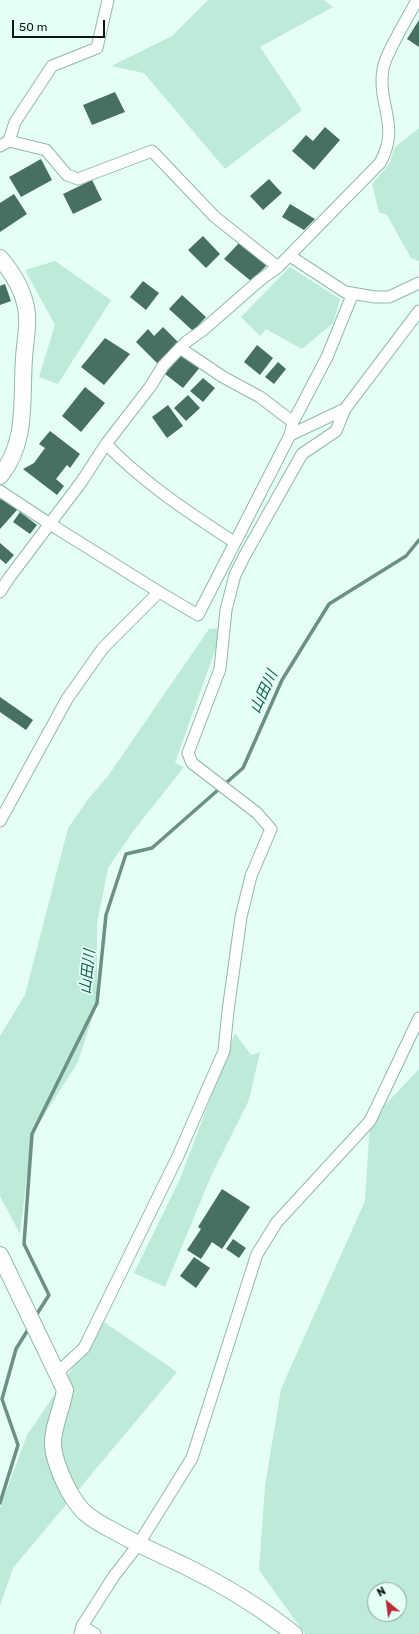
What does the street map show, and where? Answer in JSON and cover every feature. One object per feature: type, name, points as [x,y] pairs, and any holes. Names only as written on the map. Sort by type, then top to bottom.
[{"type":"street","points":[[108,0],[97,48],[52,66],[15,122],[5,143],[46,150],[67,175],[78,178],[152,151],[215,218],[278,267]]},
{"type":"street","points":[[0,592],[82,481],[106,444],[150,387],[163,366],[180,348],[290,256],[380,164],[387,150],[389,122],[382,90],[384,67],[417,0]]},
{"type":"street","points":[[290,256],[345,292],[375,297],[389,297],[419,284]]},
{"type":"street","points":[[0,258],[14,274],[26,304],[26,327],[22,426],[15,452],[0,476]]},
{"type":"street","points":[[0,490],[50,524],[159,592],[198,614],[290,435],[293,422],[327,357],[352,293]]},
{"type":"street","points":[[57,1373],[84,1348],[178,1156],[224,1051],[241,917],[251,876],[271,829],[257,813],[192,763],[188,753],[220,669],[226,610],[235,576],[302,454],[336,431],[345,409],[419,311]]},
{"type":"street","points":[[180,348],[223,377],[260,397],[293,422]]},
{"type":"street","points":[[290,435],[345,409]]},
{"type":"street","points":[[106,444],[129,468],[172,501],[234,542]]},
{"type":"street","points":[[0,821],[67,699],[103,648],[159,592]]},
{"type":"street","points":[[95,1634],[81,1630],[114,1576],[138,1545],[192,1458],[257,1254],[278,1222],[370,1121],[419,1018]]},
{"type":"street","points":[[0,1255],[65,1390],[62,1408],[54,1429],[53,1446],[56,1462],[66,1486],[84,1511],[100,1523],[138,1545],[184,1566],[245,1599],[271,1616],[294,1634]]},
{"type":"green space","points":[[208,0],[324,0],[333,7],[260,47],[302,110],[225,169],[144,73],[111,66],[172,36]]},
{"type":"green space","points":[[419,128],[419,261],[411,258],[387,215],[379,212],[372,184],[389,164],[395,147]]},
{"type":"green space","points":[[55,261],[111,300],[58,384],[39,377],[55,325],[25,270]]},
{"type":"green space","points":[[290,267],[340,299],[333,323],[302,349],[266,329],[260,336],[241,317]]},
{"type":"green space","points":[[223,628],[175,763],[184,767],[134,830],[108,868],[97,924],[97,1003],[78,1062],[32,1134],[20,1234],[0,1196],[0,1036],[25,995],[68,828],[89,798],[108,776],[209,629]]},
{"type":"green space","points":[[235,1033],[251,1055],[260,1052],[249,1100],[212,1174],[165,1287],[134,1273],[180,1179]]},
{"type":"green space","points":[[419,1069],[419,1634],[305,1634],[259,1570],[265,1486],[281,1389],[365,1201],[370,1121]]},
{"type":"green space","points":[[104,1322],[177,1372],[13,1568],[0,1606],[0,1508],[27,1435]]},
{"type":"building","points":[[419,20],[419,47],[407,39]]},
{"type":"building","points":[[115,92],[125,112],[92,125],[83,105]]},
{"type":"building","points":[[325,127],[340,140],[314,170],[292,151],[306,135],[313,141]]},
{"type":"building","points":[[41,159],[52,180],[21,197],[9,177]]},
{"type":"building","points":[[269,179],[282,193],[263,210],[250,196]]},
{"type":"building","points":[[92,180],[102,200],[73,214],[63,194]]},
{"type":"building","points":[[14,194],[27,214],[0,232],[0,203]]},
{"type":"building","points":[[290,204],[315,219],[304,230],[282,217]]},
{"type":"building","points":[[203,236],[220,254],[206,268],[188,250]]},
{"type":"building","points":[[239,243],[268,264],[251,281],[224,259]]},
{"type":"building","points":[[143,281],[159,293],[146,310],[130,297]]},
{"type":"building","points":[[5,284],[11,301],[0,305],[0,286]]},
{"type":"building","points":[[182,295],[206,317],[193,331],[169,309]]},
{"type":"building","points":[[163,327],[179,343],[158,364],[136,342],[148,329],[154,336]]},
{"type":"building","points":[[105,338],[130,354],[104,385],[81,367]]},
{"type":"building","points":[[257,345],[273,358],[260,375],[244,362]]},
{"type":"building","points":[[183,352],[201,366],[183,388],[165,374]]},
{"type":"building","points":[[278,362],[286,369],[274,384],[265,377]]},
{"type":"building","points":[[203,378],[215,388],[203,402],[190,391]]},
{"type":"building","points":[[85,387],[105,403],[81,432],[62,416]]},
{"type":"building","points":[[188,395],[200,408],[186,421],[174,408]]},
{"type":"building","points":[[168,405],[183,426],[167,438],[152,417]]},
{"type":"building","points":[[50,431],[80,454],[70,468],[67,465],[56,479],[64,486],[57,495],[23,469],[34,463],[45,448],[39,444]]},
{"type":"building","points":[[2,497],[17,510],[0,529],[0,500]]},
{"type":"building","points":[[20,512],[37,525],[30,534],[13,522]]},
{"type":"building","points":[[0,543],[14,555],[6,564],[0,559]]},
{"type":"building","points":[[0,697],[33,720],[26,730],[0,712]]},
{"type":"building","points":[[222,1189],[250,1207],[222,1249],[212,1242],[201,1259],[187,1250],[201,1229],[198,1227]]},
{"type":"building","points":[[233,1239],[246,1248],[239,1258],[226,1249]]},
{"type":"building","points":[[194,1257],[210,1268],[196,1288],[180,1276]]},
{"type":"waterway","name":"山田川","points":[[35,1317],[49,1295],[24,1244],[32,1134],[97,1003],[106,915],[126,854],[152,848],[243,768],[282,680],[329,604],[406,556],[419,540]]},
{"type":"waterway","name":"山田川","points":[[0,1503],[18,1445],[2,1399],[16,1349],[29,1328]]}]
